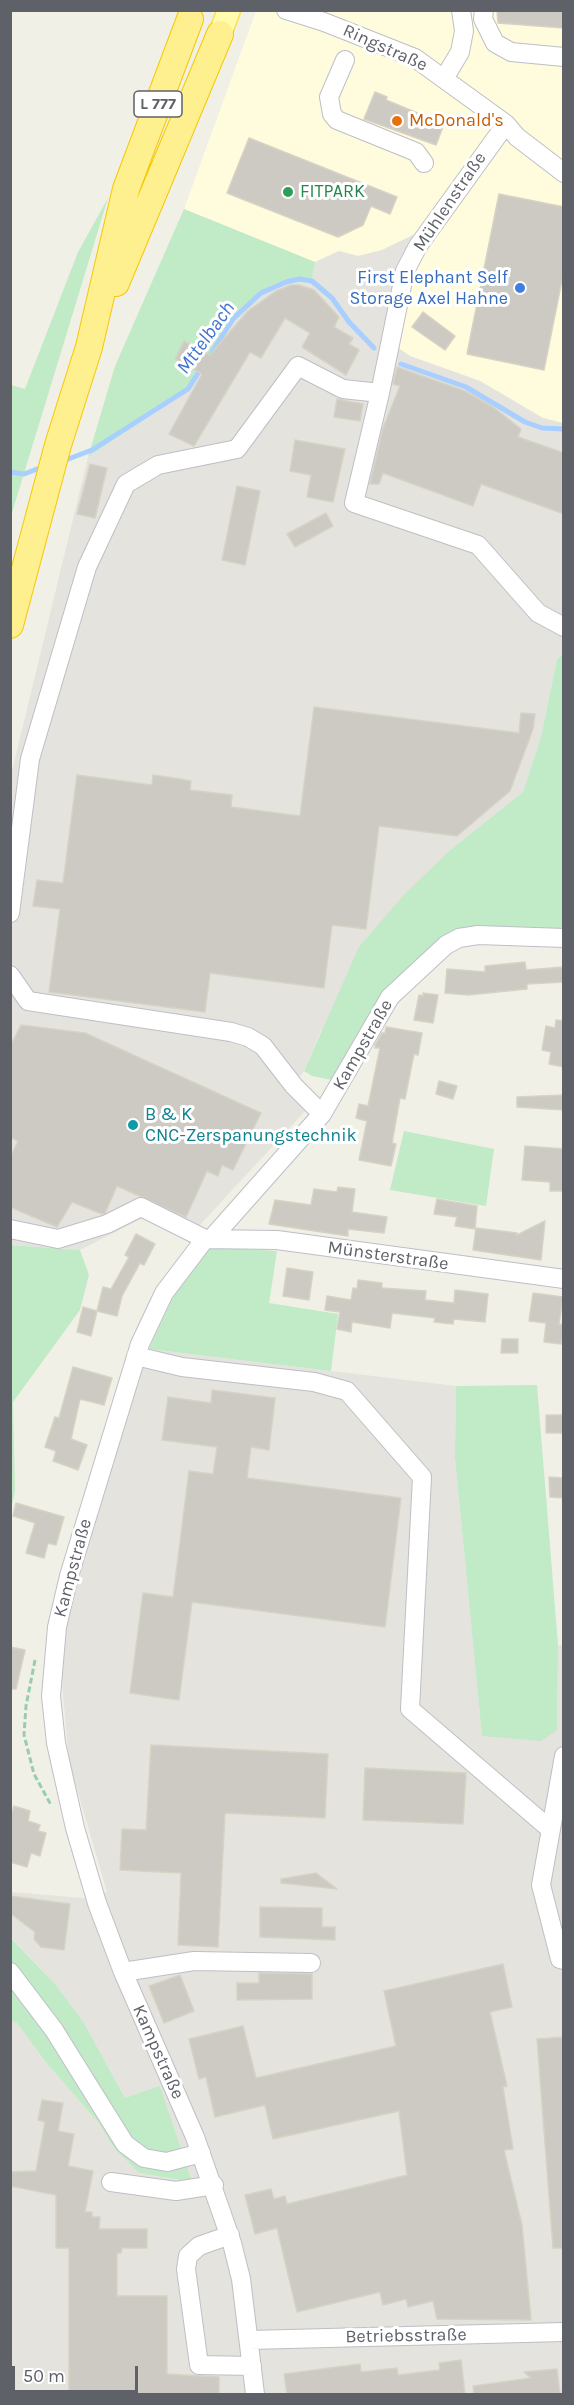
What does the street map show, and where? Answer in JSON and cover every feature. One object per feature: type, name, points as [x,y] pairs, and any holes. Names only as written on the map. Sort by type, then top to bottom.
[{"type":"highway","name":"L 777","points":[[10,625],[58,446],[89,347],[126,189],[192,15]]},
{"type":"highway","name":"L 777","points":[[89,347],[220,34]]},
{"type":"main road","name":"L 777","points":[[220,34],[229,10]]},
{"type":"street","name":"Ringstraße","points":[[286,10],[324,22],[415,58],[445,77],[506,124],[517,137],[543,159],[564,173]]},
{"type":"street","name":"Ringstraße","points":[[306,10],[324,22]]},
{"type":"street","name":"Ringstraße","points":[[445,77],[460,52],[464,31],[461,10]]},
{"type":"street","points":[[484,10],[483,19],[495,43],[511,52],[564,57]]},
{"type":"street","points":[[345,60],[329,97],[332,114],[337,120],[416,152],[424,163]]},
{"type":"street","name":"Mühlenstraße","points":[[506,124],[418,246],[402,285],[354,503],[478,545],[538,613],[562,626]]},
{"type":"street","points":[[10,913],[30,759],[87,567],[126,484],[158,465],[237,449],[298,366],[343,389],[380,393]]},
{"type":"street","name":"Kampstraße","points":[[255,2394],[241,2279],[230,2235],[201,2153],[123,1972],[97,1903],[75,1828],[56,1743],[51,1696],[57,1627],[69,1576],[136,1356],[151,1316],[164,1293],[209,1239],[322,1114],[390,997],[447,945],[459,938],[478,935],[564,938]]},
{"type":"street","points":[[10,975],[28,1001],[231,1032],[248,1037],[263,1046],[294,1086],[322,1114]]},
{"type":"street","points":[[10,1229],[58,1239],[107,1224],[141,1207],[209,1239]]},
{"type":"street","name":"Münsterstraße","points":[[209,1239],[277,1240],[564,1279]]},
{"type":"street","points":[[136,1356],[182,1367],[314,1382],[347,1391],[377,1425],[422,1477],[410,1709],[551,1830]]},
{"type":"street","points":[[564,1756],[541,1885],[560,1959],[564,1960]]},
{"type":"street","points":[[123,1972],[194,1962],[311,1963]]},
{"type":"street","points":[[10,1972],[54,2030],[125,2144],[144,2158],[167,2162],[201,2153]]},
{"type":"street","points":[[111,2182],[176,2191],[214,2185]]},
{"type":"street","points":[[230,2235],[198,2246],[188,2256],[186,2269],[199,2365],[252,2366]]},
{"type":"street","name":"Betriebsstraße","points":[[249,2340],[564,2332]]},
{"type":"shaded area","points":[[256,11],[563,11],[563,423],[543,418],[480,381],[410,356],[397,347],[413,235],[382,250],[358,256],[339,251],[315,262],[184,209]]},
{"type":"shaded area","points":[[413,235],[425,247],[418,257],[409,287],[397,347],[410,356],[480,381],[543,418],[563,423],[563,653],[557,659],[541,737],[523,792],[448,852],[321,1031],[304,1071],[287,1092],[306,1110],[187,1239],[143,1218],[80,1250],[11,1245],[11,775],[88,457],[189,390],[234,320],[262,294],[286,283],[310,282],[315,262],[339,251],[358,256],[382,250]]},
{"type":"shaded area","points":[[149,1349],[456,1386],[455,1458],[482,1735],[557,1730],[558,1645],[563,1645],[563,2394],[11,2394],[11,2021],[17,2023],[48,2065],[98,2122],[114,2148],[139,2173],[191,2182],[160,2087],[125,2098],[84,2023],[56,1985],[11,1937],[11,1892],[84,1898],[107,1892],[69,1762],[62,1683],[65,1627],[90,1534]]},
{"type":"green space","points":[[108,198],[11,516],[11,385],[25,389],[78,252]]},
{"type":"green space","points":[[184,209],[315,262],[311,282],[286,283],[262,294],[234,320],[189,390],[88,457],[115,366]]},
{"type":"green space","points":[[563,654],[563,934],[441,942],[337,1081],[312,1076],[304,1071],[359,947],[403,896],[448,852],[523,792],[541,737],[557,659]]},
{"type":"green space","points":[[404,1131],[494,1149],[486,1206],[390,1190]]},
{"type":"green space","points":[[11,1245],[80,1250],[89,1275],[80,1310],[13,1402],[15,1491],[11,1509]]},
{"type":"green space","points":[[210,1247],[277,1251],[269,1303],[338,1314],[331,1371],[149,1349],[183,1276]]},
{"type":"green space","points":[[537,1385],[558,1645],[557,1730],[541,1741],[482,1736],[455,1458],[456,1386]]},
{"type":"green space","points":[[10,1937],[56,1985],[84,2023],[125,2098],[160,2086],[192,2182],[139,2173],[114,2148],[98,2122],[48,2065],[17,2023],[11,2021]]},
{"type":"building","points":[[497,10],[564,10],[564,28],[498,23]]},
{"type":"building","name":"McDonald's","points":[[375,92],[387,97],[386,100],[444,124],[436,145],[364,119]]},
{"type":"building","points":[[249,138],[397,197],[390,214],[371,206],[363,225],[338,237],[227,193]]},
{"type":"building","name":"First Elephant Self Storage Axel Hahne","points":[[499,194],[564,207],[564,270],[544,370],[467,354]]},
{"type":"building","points":[[291,285],[314,290],[339,317],[334,327],[353,338],[349,344],[359,350],[346,375],[302,347],[310,333],[285,318],[261,358],[250,352],[194,446],[169,434],[202,374],[175,359],[184,341],[210,355],[248,311],[276,291]]},
{"type":"building","points":[[423,312],[455,336],[445,350],[412,327]]},
{"type":"building","points":[[397,367],[465,391],[493,407],[521,429],[518,437],[564,453],[564,514],[481,484],[473,506],[383,473],[379,484],[370,484],[383,428],[400,386],[393,384]]},
{"type":"building","points":[[337,399],[363,404],[360,421],[334,417]]},
{"type":"building","points":[[295,440],[345,449],[333,502],[307,497],[311,475],[290,471]]},
{"type":"building","points":[[90,464],[107,468],[95,518],[77,514]]},
{"type":"building","points":[[237,486],[260,491],[245,565],[222,560]]},
{"type":"building","points":[[326,513],[333,526],[295,547],[287,534]]},
{"type":"building","points":[[314,707],[519,733],[521,713],[535,714],[533,729],[510,791],[457,836],[379,826],[366,929],[332,925],[324,988],[210,973],[205,1012],[49,992],[60,909],[33,906],[37,880],[63,883],[77,775],[152,785],[153,775],[191,781],[190,790],[232,795],[231,807],[300,816]]},
{"type":"building","points":[[525,962],[526,970],[564,967],[564,982],[527,984],[527,989],[468,995],[445,993],[447,969],[485,972],[485,966]]},
{"type":"building","points":[[423,993],[438,995],[433,1023],[414,1020],[419,995],[423,996]]},
{"type":"building","points":[[556,1020],[564,1021],[564,1067],[549,1064],[551,1052],[542,1050],[546,1026],[555,1028]]},
{"type":"building","name":"B & K CNC-Zerspanungstechnik","points":[[21,1025],[85,1033],[261,1113],[233,1170],[222,1165],[218,1176],[207,1171],[186,1217],[117,1186],[105,1213],[102,1214],[72,1202],[57,1227],[10,1207],[10,1158],[18,1141],[10,1137],[10,1047]]},
{"type":"building","points":[[386,1027],[422,1033],[418,1055],[414,1054],[405,1099],[400,1098],[392,1143],[396,1144],[391,1166],[359,1160],[367,1121],[356,1118],[359,1104],[368,1106],[380,1048],[375,1048],[375,1045],[382,1033],[385,1033]]},
{"type":"building","points":[[439,1081],[457,1086],[453,1099],[436,1094]]},
{"type":"building","points":[[564,1095],[564,1110],[517,1107],[517,1097]]},
{"type":"building","points":[[525,1146],[564,1149],[564,1191],[550,1191],[550,1182],[522,1180]]},
{"type":"building","points":[[338,1187],[355,1189],[352,1212],[387,1217],[384,1233],[348,1229],[348,1236],[269,1224],[275,1200],[311,1205],[314,1189],[337,1192]]},
{"type":"building","points":[[437,1199],[477,1206],[475,1229],[455,1226],[457,1217],[434,1214]]},
{"type":"building","points":[[545,1221],[541,1260],[473,1250],[476,1228],[517,1233],[517,1235]]},
{"type":"building","points":[[136,1234],[155,1244],[144,1265],[140,1263],[122,1296],[117,1316],[97,1311],[103,1287],[111,1289],[129,1257],[125,1255]]},
{"type":"building","points":[[287,1268],[313,1272],[309,1300],[283,1296]]},
{"type":"building","points":[[358,1280],[382,1283],[382,1288],[426,1291],[425,1300],[454,1303],[455,1290],[488,1294],[485,1322],[454,1319],[453,1324],[434,1322],[435,1318],[392,1313],[390,1328],[352,1322],[351,1332],[337,1329],[340,1312],[325,1310],[327,1296],[351,1300],[353,1288],[357,1289]]},
{"type":"building","points":[[533,1293],[563,1297],[559,1324],[564,1325],[561,1344],[544,1342],[546,1323],[529,1321]]},
{"type":"building","points":[[83,1307],[97,1311],[91,1336],[77,1332]]},
{"type":"building","points":[[502,1339],[518,1339],[518,1353],[501,1353]]},
{"type":"building","points":[[73,1367],[112,1378],[104,1405],[80,1399],[71,1439],[87,1445],[78,1470],[53,1461],[56,1451],[45,1447],[55,1417],[59,1418]]},
{"type":"building","points":[[212,1390],[275,1398],[269,1450],[251,1447],[247,1478],[401,1498],[385,1627],[192,1602],[179,1700],[130,1693],[143,1593],[173,1597],[189,1471],[213,1474],[217,1447],[162,1440],[168,1397],[211,1403]]},
{"type":"building","points":[[546,1415],[563,1415],[563,1433],[546,1433]]},
{"type":"building","points":[[549,1477],[564,1478],[564,1498],[550,1497]]},
{"type":"building","points":[[16,1503],[64,1517],[56,1545],[48,1543],[44,1558],[26,1553],[35,1523],[13,1516]]},
{"type":"building","points":[[10,1647],[25,1650],[16,1689],[10,1689]]},
{"type":"building","points":[[151,1745],[328,1754],[325,1818],[225,1813],[218,1947],[178,1945],[181,1873],[120,1870],[122,1829],[146,1830]]},
{"type":"building","points":[[365,1768],[466,1773],[463,1824],[363,1820]]},
{"type":"building","points":[[14,1806],[30,1811],[28,1821],[40,1825],[38,1831],[46,1833],[40,1856],[31,1853],[27,1867],[10,1862],[10,1820]]},
{"type":"building","points":[[316,1873],[337,1889],[281,1883],[281,1879]]},
{"type":"building","points":[[10,1896],[70,1904],[64,1950],[41,1947],[34,1939],[35,1932],[10,1913]]},
{"type":"building","points":[[260,1907],[322,1908],[322,1927],[335,1927],[335,1940],[260,1937]]},
{"type":"building","points":[[503,1964],[512,2007],[490,2012],[507,2086],[503,2087],[513,2149],[504,2150],[522,2225],[531,2320],[437,2319],[433,2301],[408,2307],[406,2299],[383,2305],[380,2292],[297,2312],[277,2228],[255,2234],[245,2195],[271,2189],[274,2199],[285,2196],[287,2204],[407,2175],[399,2111],[273,2139],[265,2105],[215,2117],[206,2077],[199,2079],[189,2039],[243,2026],[256,2078],[396,2046],[384,1991]]},
{"type":"building","points":[[259,1973],[312,1974],[312,1999],[237,2000],[237,1983],[259,1983]]},
{"type":"building","points":[[180,1975],[194,2011],[164,2023],[149,1986]]},
{"type":"building","points":[[564,2037],[564,2248],[553,2248],[537,2039]]},
{"type":"building","points":[[42,2100],[63,2103],[58,2131],[74,2134],[68,2166],[93,2171],[85,2212],[92,2212],[92,2217],[100,2217],[99,2229],[147,2229],[147,2248],[122,2248],[121,2253],[117,2253],[117,2296],[167,2296],[167,2374],[219,2377],[219,2394],[69,2394],[69,2248],[56,2248],[56,2195],[10,2186],[10,2172],[36,2171],[45,2122],[38,2120]]},
{"type":"building","points":[[461,2360],[465,2394],[287,2394],[284,2374],[360,2364],[361,2372],[397,2368],[398,2375],[440,2370],[439,2363]]},
{"type":"building","points":[[557,2369],[560,2394],[474,2394],[473,2386],[531,2378],[524,2372]]},
{"type":"waterway","name":"Mttelbach","points":[[207,360],[233,319],[261,293],[299,279],[312,281],[332,298],[349,322],[374,348]]},
{"type":"waterway","name":"Mttelbach","points":[[401,364],[466,387],[525,422],[542,428],[564,429]]},
{"type":"waterway","name":"Mttelbach","points":[[63,461],[92,450],[188,389],[202,367]]},
{"type":"waterway","name":"Mttelbach","points":[[10,472],[24,474],[45,466]]},
{"type":"place","name":"McDonald's","points":[[397,121]]},
{"type":"place","name":"FITPARK","points":[[288,192]]},
{"type":"place","name":"First Elephant Self Storage Axel Hahne","points":[[520,288]]},
{"type":"place","name":"B & K CNC-Zerspanungstechnik","points":[[133,1125]]}]
